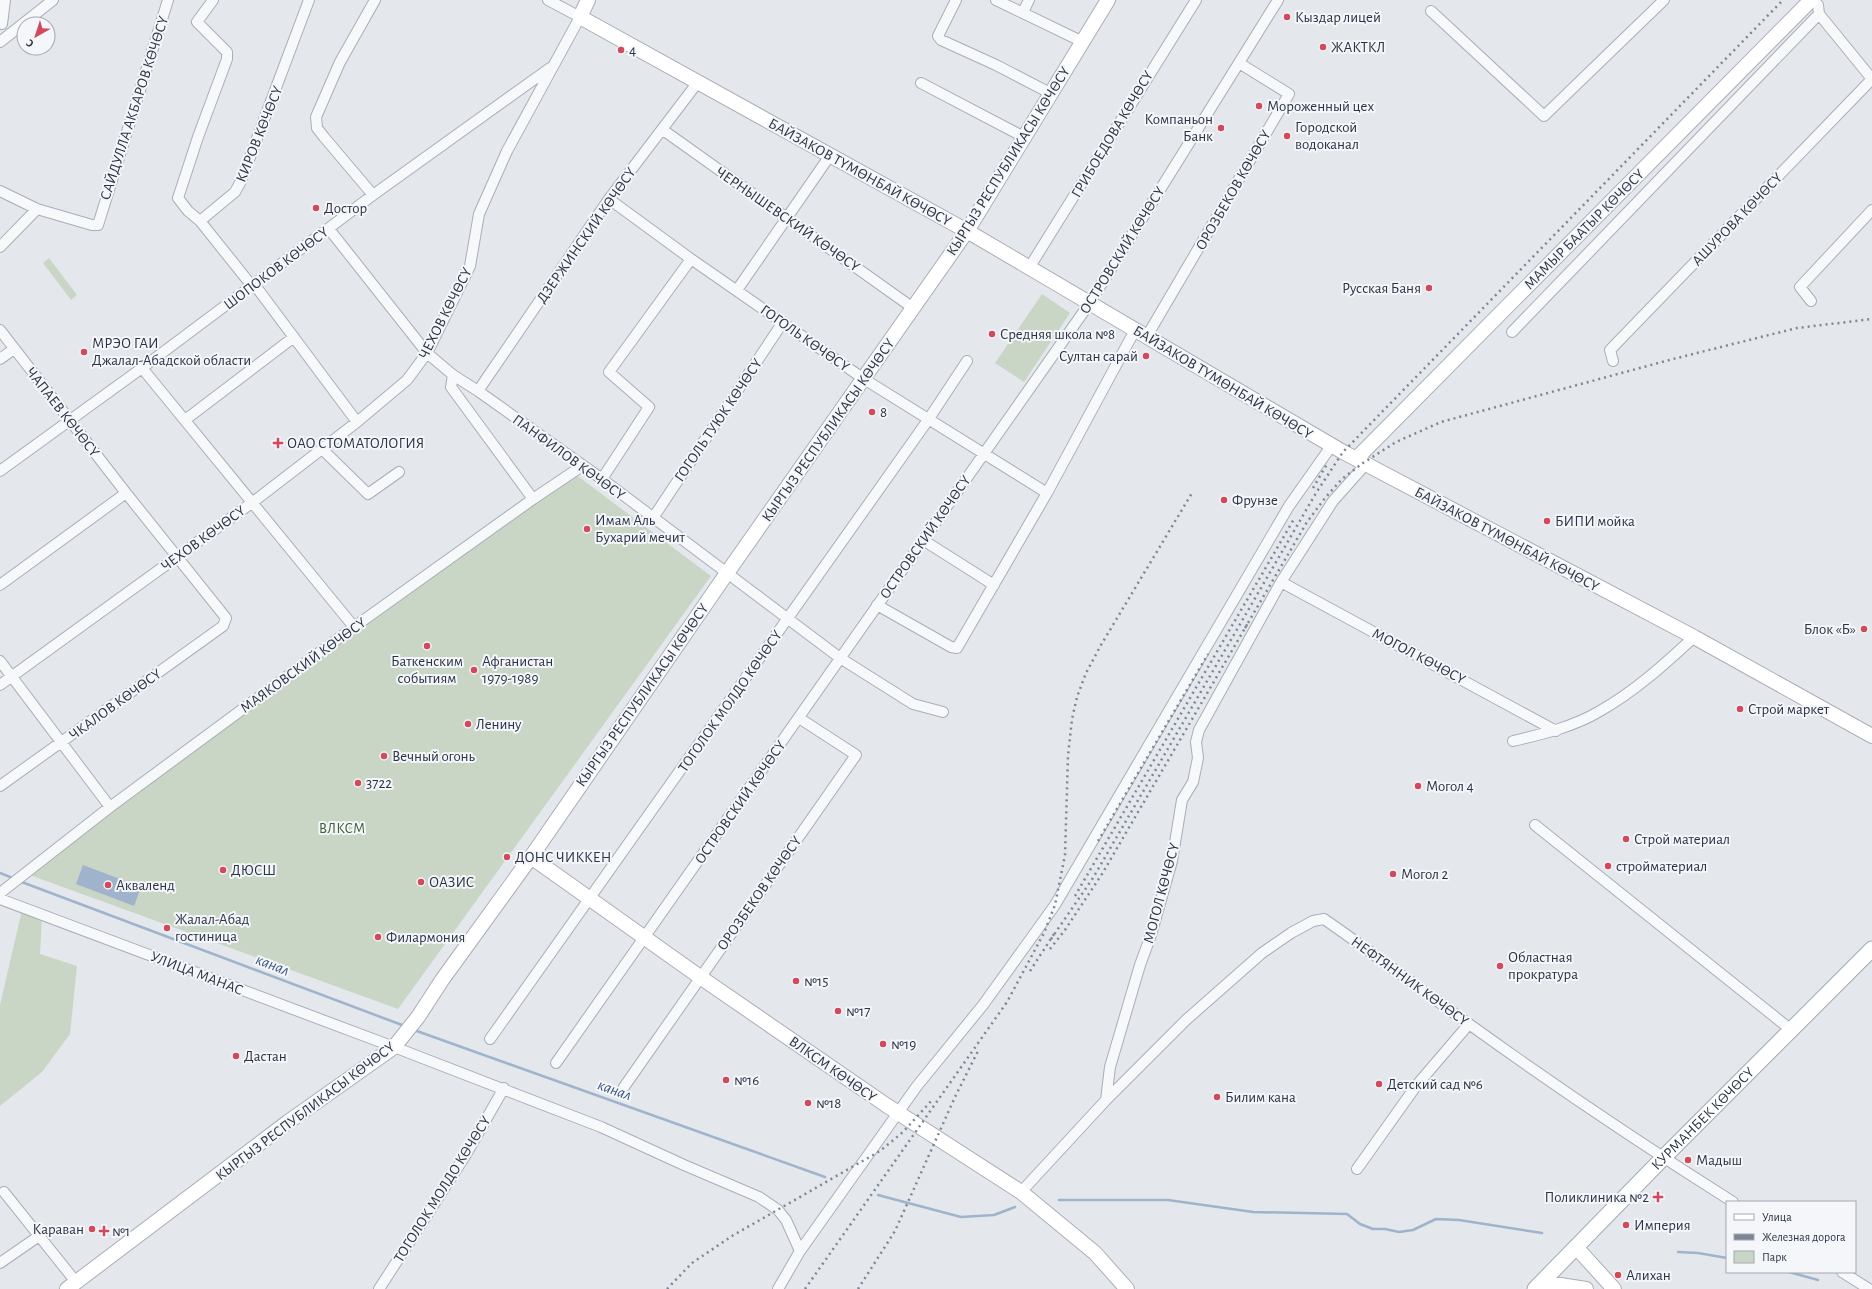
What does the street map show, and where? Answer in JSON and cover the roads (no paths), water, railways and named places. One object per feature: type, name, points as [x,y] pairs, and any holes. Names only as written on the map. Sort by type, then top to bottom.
[{"type":"main road","name":"ЧЕХОВ КӨЧӨСҮ","points":[[584,19],[588,0]]},
{"type":"main road","points":[[584,19],[598,0]]},
{"type":"main road","name":"КЫРГЫЗ РЕСПУБЛИКАСЫ КӨЧӨСҮ","points":[[72,1286],[288,1122],[394,1047],[418,1017],[442,980],[531,857],[727,573],[967,231],[1108,0]]},
{"type":"main road","name":"МАМЫР БААТЫР КӨЧӨСҮ","points":[[1361,462],[1812,0]]},
{"type":"main road","name":"БАЙЗАКОВ ТҮМӨНБАЙ КӨЧӨСҮ","points":[[584,19],[831,154],[967,231],[1089,304],[1361,462],[1694,637],[1872,736]]},
{"type":"main road","name":"ВЛКСМ КӨЧӨСҮ","points":[[531,857],[700,977],[898,1113],[1021,1192],[1095,1253],[1127,1289]]},
{"type":"main road","name":"КУРМАНБЕК КӨЧӨСҮ","points":[[1536,1288],[1662,1158],[1872,949]]},
{"type":"main road","points":[[1576,1248],[1593,1264],[1614,1289]]},
{"type":"main road","points":[[1536,1288],[1565,1286],[1586,1289]]},
{"type":"street","points":[[2,24],[5,0]]},
{"type":"street","points":[[0,42],[53,0]]},
{"type":"street","name":"САЙДУЛЛА АКБАРОВ КӨЧӨСҮ","points":[[37,208],[92,225],[98,225],[168,0]]},
{"type":"street","points":[[213,0],[197,22],[227,52],[227,59],[198,137],[178,198],[188,211],[200,221],[253,285],[294,337],[357,422]]},
{"type":"street","name":"КИРОВ КӨЧӨСҮ","points":[[200,221],[235,192],[241,181],[310,0]]},
{"type":"street","points":[[373,195],[317,128],[316,117],[340,62],[375,0]]},
{"type":"street","points":[[548,0],[584,19]]},
{"type":"street","points":[[956,0],[938,36],[942,40],[996,65],[1050,93]]},
{"type":"street","points":[[996,0],[1083,42]]},
{"type":"street","points":[[1023,12],[1029,0]]},
{"type":"street","name":"ГРИБОЕДОВА КӨЧӨСҮ","points":[[1029,268],[1196,0]]},
{"type":"street","name":"ОСТРОВСКИЙ КӨЧӨСҮ","points":[[556,1063],[1089,304],[1278,0]]},
{"type":"street","points":[[1431,11],[1544,116],[1664,0]]},
{"type":"street","points":[[1812,0],[1818,5],[1820,14],[1872,79]]},
{"type":"street","points":[[1512,332],[1820,14]]},
{"type":"street","name":"ЧЕХОВ КӨЧӨСҮ","points":[[0,686],[253,502],[357,422],[407,380],[427,353],[470,266],[479,214],[507,152],[553,66],[584,19]]},
{"type":"street","name":"ОРОЗБЕКОВ КӨЧӨСҮ","points":[[1141,333],[1289,94],[1239,63]]},
{"type":"street","name":"ШОПОКОВ КӨЧӨСҮ","points":[[0,471],[71,421],[373,195],[553,66]]},
{"type":"street","name":"АШУРОВА КӨЧӨСҮ","points":[[1613,361],[1610,350],[1872,79]]},
{"type":"street","name":"ДЗЕРЖИНСКИЙ КӨЧӨСҮ","points":[[478,391],[609,199],[663,130],[698,82]]},
{"type":"street","points":[[921,83],[1024,137]]},
{"type":"street","name":"ЧЕРНЫШЕВСКИЙ КӨЧӨСҮ","points":[[663,130],[913,308]]},
{"type":"street","points":[[737,290],[831,154]]},
{"type":"street","points":[[0,191],[37,208],[0,248]]},
{"type":"street","name":"ГОГОЛЬ КӨЧӨСҮ","points":[[609,199],[691,259],[864,379],[1047,493]]},
{"type":"street","points":[[1811,300],[1800,287],[1872,210]]},
{"type":"street","name":"ПАНФИЛОВ КӨЧӨСҮ","points":[[329,229],[427,353],[453,375],[602,479],[787,620],[840,658],[913,704],[943,712]]},
{"type":"street","points":[[602,479],[648,408],[609,372],[691,259]]},
{"type":"street","name":"ГОГОЛЬ ТУЮК КӨЧӨСҮ","points":[[653,518],[783,322]]},
{"type":"street","name":"ЧАПАЕВ КӨЧӨСҮ","points":[[0,330],[177,558],[226,618]]},
{"type":"street","points":[[877,605],[951,647],[957,648],[1141,333]]},
{"type":"street","points":[[185,420],[294,337]]},
{"type":"street","points":[[0,359],[14,349]]},
{"type":"street","name":"ТОГОЛОК МОЛДО КӨЧӨСҮ","points":[[490,1039],[928,420],[967,361]]},
{"type":"street","points":[[142,368],[354,627]]},
{"type":"street","points":[[453,375],[451,386],[533,499]]},
{"type":"street","points":[[778,1289],[800,1252],[917,1086],[983,1005],[1055,905],[1289,506],[1332,445]]},
{"type":"street","points":[[322,449],[368,494],[399,472]]},
{"type":"street","name":"МОГОЛ КӨЧӨСҮ","points":[[1106,1100],[1110,1067],[1140,965],[1151,935],[1172,861],[1182,800],[1192,782],[1198,758],[1196,742],[1199,730],[1281,582],[1361,462]]},
{"type":"street","name":"МАЯКОВСКИЙ КӨЧӨСҮ","points":[[0,893],[110,807],[354,627],[533,499],[582,466]]},
{"type":"street","points":[[0,585],[126,493]]},
{"type":"street","points":[[923,540],[994,585]]},
{"type":"street","name":"МОГОЛ КӨЧӨСҮ","points":[[1281,582],[1556,730]]},
{"type":"street","name":"ЧКАЛОВ КӨЧӨСҮ","points":[[0,786],[223,626],[226,618]]},
{"type":"street","points":[[1513,742],[1556,730],[1600,712],[1654,673],[1694,637]]},
{"type":"street","points":[[0,661],[110,807]]},
{"type":"street","name":"ОРОЗБЕКОВ КӨЧӨСҮ","points":[[624,1087],[856,755],[799,718]]},
{"type":"street","points":[[1535,825],[1790,1029]]},
{"type":"street","name":"УЛИЦА МАНАС","points":[[0,899],[504,1088],[601,1126],[684,1165],[759,1197],[778,1210],[786,1220],[800,1252]]},
{"type":"street","name":"НЕФТЯННИК КӨЧӨСҮ","points":[[1106,1100],[1186,1020],[1250,963],[1291,933],[1313,921],[1324,919],[1469,1024],[1662,1158],[1731,1201]]},
{"type":"street","points":[[1357,1169],[1416,1086],[1469,1024]]},
{"type":"street","name":"ТОГОЛОК МОЛДО КӨЧӨСҮ","points":[[379,1289],[465,1156],[504,1088]]},
{"type":"street","points":[[1021,1192],[1106,1100]]},
{"type":"street","points":[[4,1192],[39,1236],[72,1286]]},
{"type":"street","points":[[0,1263],[39,1236]]},
{"type":"street","points":[[1844,1273],[1869,1289]]},
{"type":"water","name":"Акваленд","points":[[83,865],[141,887],[134,906],[76,884]]},
{"type":"waterway","name":"канал","points":[[0,873],[15,879]]},
{"type":"waterway","name":"канал","points":[[19,881],[402,1025]]},
{"type":"waterway","name":"канал","points":[[414,1030],[825,1177]]},
{"type":"waterway","points":[[878,1195],[961,1217],[994,1215],[1015,1207]]},
{"type":"waterway","points":[[1059,1200],[1168,1200],[1253,1212],[1347,1214],[1360,1224],[1373,1229],[1385,1229],[1399,1232],[1413,1230],[1436,1219],[1459,1220],[1542,1233]]},
{"type":"waterway","points":[[1678,1252],[1698,1253],[1726,1258]]},
{"type":"waterway","points":[[1793,1273],[1818,1280]]},
{"type":"railway","points":[[1051,939],[1093,878],[1316,493],[1343,452],[1783,0]]},
{"type":"railway","points":[[1245,628],[1307,522],[1325,498],[1342,479],[1363,463],[1396,442],[1441,422],[1673,359],[1797,328],[1872,319]]},
{"type":"railway","points":[[1313,488],[1327,464]]},
{"type":"railway","points":[[805,1289],[1007,1002],[1044,933],[1055,905],[1065,855],[1068,756],[1072,719],[1077,697],[1086,673],[1101,645],[1192,493]]},
{"type":"railway","points":[[1075,896],[1294,519]]},
{"type":"railway","points":[[1050,949],[1065,930],[1102,874],[1248,623]]},
{"type":"railway","points":[[1098,841],[1208,654]]},
{"type":"railway","points":[[1030,971],[1054,934]]},
{"type":"railway","points":[[858,1289],[895,1231],[955,1097],[978,1051]]},
{"type":"railway","points":[[667,1289],[692,1263],[732,1236],[880,1151],[903,1132],[933,1099]]},
{"type":"place","name":"Кыздар лицей","points":[[1287,17]]},
{"type":"place","name":"ЖАКТКЛ","points":[[1323,47]]},
{"type":"place","name":"4","points":[[621,50]]},
{"type":"place","name":"Мороженный цех","points":[[1259,106]]},
{"type":"place","name":"Компаньон Банк","points":[[1221,128]]},
{"type":"place","name":"Городской водоканал","points":[[1287,136]]},
{"type":"place","name":"Достор","points":[[316,208]]},
{"type":"place","name":"Русская Баня","points":[[1429,288]]},
{"type":"place","name":"Средняя школа №8","points":[[992,334]]},
{"type":"place","name":"МРЭО ГАИ Джалал-Абадской области","points":[[84,352]]},
{"type":"place","name":"Султан сарай","points":[[1146,356]]},
{"type":"place","name":"8","points":[[872,412]]},
{"type":"place","name":"ОАО СТОМАТОЛОГИЯ","points":[[278,443]]},
{"type":"place","name":"Фрунзе","points":[[1224,500]]},
{"type":"place","name":"БИПИ мойка","points":[[1547,521]]},
{"type":"place","name":"Имам Аль Бухарий мечит","points":[[587,529]]},
{"type":"place","name":"Блок «Б»","points":[[1864,629]]},
{"type":"place","name":"Баткенским событиям","points":[[427,646]]},
{"type":"place","name":"Афганистан 1979-1989","points":[[474,670]]},
{"type":"place","name":"Строй маркет","points":[[1740,709]]},
{"type":"place","name":"Ленину","points":[[468,724]]},
{"type":"place","name":"Вечный огонь","points":[[384,756]]},
{"type":"place","name":"3722","points":[[358,783]]},
{"type":"place","name":"Могол 4","points":[[1418,786]]},
{"type":"place","name":"Строй материал","points":[[1626,839]]},
{"type":"place","name":"ДОНС ЧИККЕН","points":[[507,857]]},
{"type":"place","name":"стройматериал","points":[[1608,866]]},
{"type":"place","name":"ДЮСШ","points":[[223,870]]},
{"type":"place","name":"Могол 2","points":[[1393,874]]},
{"type":"place","name":"ОАЗИС","points":[[421,882]]},
{"type":"place","name":"Акваленд","points":[[108,885]]},
{"type":"place","name":"Жалал-Абад гостиница","points":[[167,928]]},
{"type":"place","name":"Филармония","points":[[378,937]]},
{"type":"place","name":"Областная прократура","points":[[1500,966]]},
{"type":"place","name":"№15","points":[[796,981]]},
{"type":"place","name":"№17","points":[[838,1011]]},
{"type":"place","name":"№19","points":[[883,1044]]},
{"type":"place","name":"Дастан","points":[[236,1056]]},
{"type":"place","name":"№16","points":[[726,1080]]},
{"type":"place","name":"Детский сад №6","points":[[1379,1084]]},
{"type":"place","name":"Билим кана","points":[[1217,1097]]},
{"type":"place","name":"№18","points":[[808,1103]]},
{"type":"place","name":"Мадыш","points":[[1688,1160]]},
{"type":"place","name":"Поликлиника №2","points":[[1658,1197]]},
{"type":"place","name":"Империя","points":[[1626,1225]]},
{"type":"place","name":"Караван","points":[[92,1229]]},
{"type":"place","name":"№1","points":[[104,1231]]},
{"type":"place","name":"Алихан","points":[[1618,1275]]},
{"type":"park label","name":"ВЛКСМ","points":[[342,828]]}]
